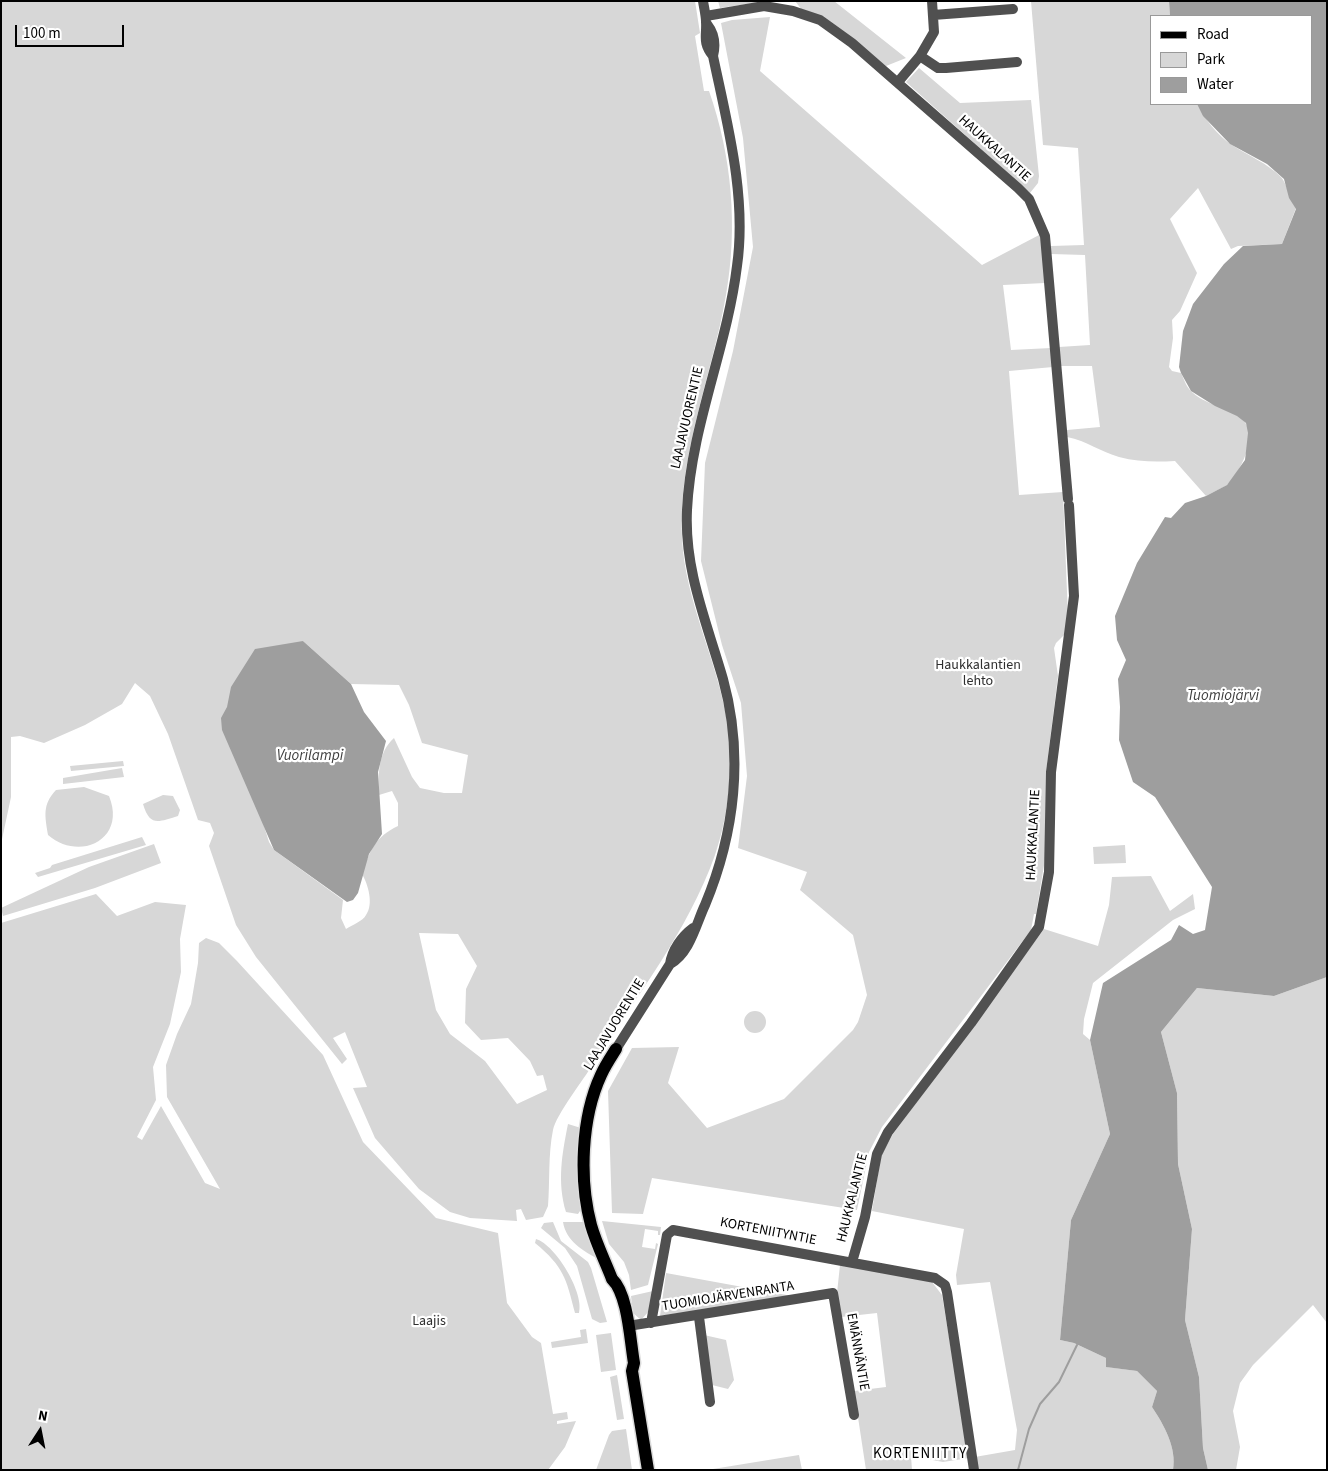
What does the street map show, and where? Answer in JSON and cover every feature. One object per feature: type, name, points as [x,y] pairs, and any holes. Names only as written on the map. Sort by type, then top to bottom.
[{"type":"main road","name":"LAAJAVUORENTIE","points":[[616,1049],[600,1076],[588,1120],[584,1157],[585,1190],[592,1226],[612,1279],[611,1287],[627,1364],[632,1371]]},
{"type":"main road","name":"LAAJAVUORENTIE","points":[[612,1279],[619,1285],[628,1326],[634,1363],[632,1371],[648,1470]]},
{"type":"street","name":"LAAJAVUORENTIE","points":[[616,1049],[670,964],[671,956],[685,934],[694,928],[722,856],[733,796],[736,758],[723,680],[693,578],[687,530],[690,473],[697,436],[731,302],[739,243],[734,164],[713,56],[708,49],[704,32],[706,20],[703,1]]},
{"type":"street","points":[[898,82],[920,56],[934,32],[932,1]]},
{"type":"street","name":"HAUKKALANTIE","points":[[706,20],[752,7],[793,10],[820,20],[844,36],[1018,188],[1029,199],[1046,236],[1074,596],[1051,772],[1049,872],[1038,926],[971,1023],[888,1132],[877,1154],[865,1217],[852,1262]]},
{"type":"street","points":[[933,16],[1013,9]]},
{"type":"street","points":[[920,56],[938,68],[1017,62]]},
{"type":"street","name":"KORTENIITYNTIE","points":[[651,1323],[667,1235],[673,1230],[935,1278],[945,1286],[974,1470]]},
{"type":"street","name":"TUOMIOJÄRVENRANTA","points":[[628,1326],[698,1317],[833,1293]]},
{"type":"street","name":"EMÄNNÄNTIE","points":[[833,1293],[854,1415]]},
{"type":"street","points":[[698,1317],[710,1402]]},
{"type":"green space","points":[[1,1],[695,1],[700,33],[695,36],[704,91],[709,91],[717,116],[728,166],[731,192],[732,244],[730,269],[720,325],[690,445],[682,507],[682,538],[689,584],[716,675],[727,721],[730,771],[727,806],[715,855],[691,910],[660,963],[555,1123],[550,1149],[548,1206],[543,1217],[526,1220],[521,1209],[516,1210],[517,1221],[470,1218],[450,1212],[419,1189],[375,1138],[353,1088],[367,1087],[345,1032],[333,1038],[347,1059],[342,1064],[256,957],[236,925],[209,846],[214,833],[210,823],[198,820],[168,734],[150,696],[135,683],[122,704],[85,725],[44,743],[20,736],[11,737],[11,797],[1,844]],"holes":[[[303,641],[351,684],[399,685],[409,705],[422,743],[468,755],[462,793],[444,793],[420,788],[412,777],[394,738],[389,744],[380,764],[379,795],[392,791],[398,803],[398,826],[390,830],[374,845],[362,874],[369,894],[370,905],[365,917],[346,929],[341,918],[343,900],[274,850],[269,842],[227,707]],[[419,933],[458,934],[477,966],[466,989],[465,1023],[481,1040],[508,1038],[530,1061],[537,1076],[543,1075],[547,1090],[517,1104],[485,1061],[450,1034],[436,1010]]]},
{"type":"green space","points":[[718,1],[768,1],[720,8]]},
{"type":"green space","points":[[795,1],[834,1],[906,58],[886,66],[802,10]]},
{"type":"green space","points":[[1031,1],[1169,1],[1170,15],[1150,15],[1150,105],[1198,105],[1207,121],[1222,137],[1270,168],[1285,183],[1296,208],[1282,244],[1238,246],[1231,249],[1198,188],[1170,219],[1197,273],[1180,311],[1172,320],[1173,338],[1169,367],[1172,371],[1181,373],[1187,386],[1196,395],[1239,416],[1248,428],[1248,445],[1242,464],[1227,485],[1206,496],[1175,461],[1126,459],[1067,437],[1067,430],[1100,427],[1092,366],[1061,366],[1059,347],[1090,345],[1085,255],[1051,254],[1051,246],[1084,245],[1078,148],[1043,145]]},
{"type":"green space","name":"Haukkalantien lehto","points":[[770,17],[760,71],[982,265],[1041,234],[1045,283],[1003,285],[1011,350],[1051,348],[1053,367],[1009,371],[1019,495],[1063,492],[1068,617],[1065,634],[1056,643],[1054,648],[1058,676],[1046,772],[1048,841],[1036,914],[1034,914],[1031,930],[882,1127],[869,1152],[857,1210],[652,1178],[643,1214],[612,1213],[608,1091],[632,1048],[679,1047],[668,1083],[707,1128],[784,1099],[853,1030],[858,1022],[867,995],[853,935],[800,890],[807,872],[738,848],[747,776],[741,703],[722,645],[701,561],[705,463],[733,351],[753,247],[743,138],[721,23],[732,20]]},
{"type":"green space","points":[[919,68],[960,103],[1031,100],[1039,176],[1038,183],[1030,193],[906,82]]},
{"type":"green space","points":[[123,761],[124,766],[71,771],[70,766]]},
{"type":"green space","points":[[122,768],[124,777],[63,784],[63,778]]},
{"type":"green space","points":[[84,787],[109,796],[113,811],[111,824],[106,835],[97,842],[86,846],[60,843],[48,835],[46,811],[48,801],[56,790]]},
{"type":"green space","points":[[163,795],[173,796],[180,810],[178,816],[156,821],[149,816],[143,804]]},
{"type":"green space","points":[[142,837],[146,845],[38,877],[35,873],[50,868],[52,865]]},
{"type":"green space","points":[[154,844],[161,863],[95,888],[3,916],[1,908],[89,867]]},
{"type":"green space","points":[[1125,845],[1126,863],[1094,864],[1093,847]]},
{"type":"green space","points":[[1151,876],[1170,911],[1193,894],[1195,909],[1173,920],[1093,983],[1084,1019],[1083,1034],[1090,1040],[1110,1134],[1071,1220],[1060,1340],[1074,1343],[1106,1358],[1107,1367],[1137,1371],[1157,1391],[1152,1407],[1165,1429],[1171,1445],[1174,1462],[1173,1470],[971,1470],[969,1458],[1015,1450],[1017,1430],[990,1282],[957,1285],[956,1275],[964,1229],[872,1211],[881,1156],[893,1134],[1044,929],[1098,946],[1109,905],[1112,877]]},
{"type":"green space","name":"Laajis","points":[[96,894],[117,916],[155,902],[186,905],[180,939],[181,972],[170,1024],[153,1067],[156,1100],[137,1137],[142,1140],[161,1106],[205,1183],[220,1189],[167,1097],[166,1065],[177,1034],[191,1004],[198,963],[199,943],[206,938],[219,943],[237,961],[323,1055],[363,1142],[436,1218],[498,1233],[507,1303],[532,1337],[541,1343],[553,1414],[567,1412],[568,1419],[557,1421],[557,1424],[576,1421],[565,1447],[548,1470],[1,1470],[1,923]]},
{"type":"green space","points":[[1327,977],[1327,1323],[1313,1305],[1253,1365],[1240,1383],[1233,1411],[1240,1447],[1236,1470],[1208,1470],[1203,1448],[1199,1377],[1185,1320],[1192,1229],[1178,1164],[1177,1093],[1161,1032],[1197,988],[1274,996]]},
{"type":"green space","points":[[755,1011],[763,1014],[766,1022],[763,1030],[755,1033],[747,1030],[744,1022],[747,1014]]},
{"type":"green space","points":[[568,1124],[581,1128],[582,1208],[578,1214],[566,1212],[563,1201],[562,1157]]},
{"type":"green space","points":[[602,1221],[661,1227],[660,1235],[658,1235],[658,1231],[645,1229],[642,1247],[655,1249],[656,1243],[658,1244],[648,1285],[631,1290],[629,1275],[624,1262],[609,1244]]},
{"type":"green space","points":[[553,1222],[561,1241],[588,1262],[607,1322],[600,1323],[592,1319],[577,1266],[565,1248],[541,1228],[544,1223]]},
{"type":"green space","points":[[563,1222],[584,1222],[600,1260],[576,1245],[568,1235]]},
{"type":"green space","points":[[536,1239],[552,1250],[567,1271],[578,1294],[579,1313],[575,1313],[566,1282],[558,1266],[535,1243]]},
{"type":"green space","points":[[840,1265],[932,1282],[942,1295],[969,1458],[943,1462],[911,1456],[912,1470],[866,1470],[854,1391],[886,1387],[877,1313],[841,1317],[837,1293]]},
{"type":"green space","points":[[666,1273],[792,1296],[660,1316]]},
{"type":"green space","points":[[653,1291],[649,1311],[641,1320],[633,1313],[631,1296]]},
{"type":"green space","points":[[586,1329],[588,1343],[552,1348],[551,1342],[581,1337],[580,1330]]},
{"type":"green space","points":[[611,1333],[616,1370],[601,1372],[596,1335]]},
{"type":"green space","points":[[704,1335],[726,1340],[734,1380],[728,1389],[712,1385]]},
{"type":"green space","points":[[617,1375],[624,1419],[617,1420],[610,1377]]},
{"type":"green space","points":[[626,1429],[632,1470],[596,1470],[609,1435],[612,1431]]},
{"type":"green space","points":[[799,1455],[802,1470],[713,1469]]},
{"type":"water","name":"Tuomiojärvi","points":[[1169,1],[1327,1],[1327,977],[1274,996],[1197,988],[1161,1032],[1177,1093],[1178,1164],[1192,1229],[1185,1320],[1199,1377],[1203,1448],[1208,1470],[1173,1470],[1173,1453],[1169,1437],[1152,1407],[1157,1391],[1137,1371],[1106,1367],[1106,1358],[1074,1343],[1060,1340],[1071,1220],[1110,1134],[1090,1040],[1103,983],[1171,940],[1179,925],[1193,934],[1205,930],[1212,887],[1155,797],[1133,782],[1119,740],[1120,707],[1118,679],[1126,660],[1117,640],[1115,616],[1137,563],[1165,517],[1171,518],[1185,503],[1206,496],[1227,485],[1245,460],[1248,433],[1246,423],[1237,416],[1215,406],[1191,391],[1179,367],[1183,331],[1193,304],[1224,264],[1243,246],[1282,244],[1296,209],[1289,198],[1284,179],[1267,164],[1230,144],[1203,116],[1198,105],[1313,105],[1313,15],[1170,15]]},
{"type":"water","name":"Vuorilampi","points":[[303,641],[351,684],[364,712],[386,741],[378,772],[382,834],[369,854],[358,893],[353,900],[347,902],[274,850],[222,730],[221,718],[227,707],[231,687],[255,649]]},
{"type":"waterway","points":[[1018,1470],[1029,1429],[1040,1404],[1059,1382],[1077,1345]]},
{"type":"district","name":"KORTENIITTY","points":[[920,1455]]}]
